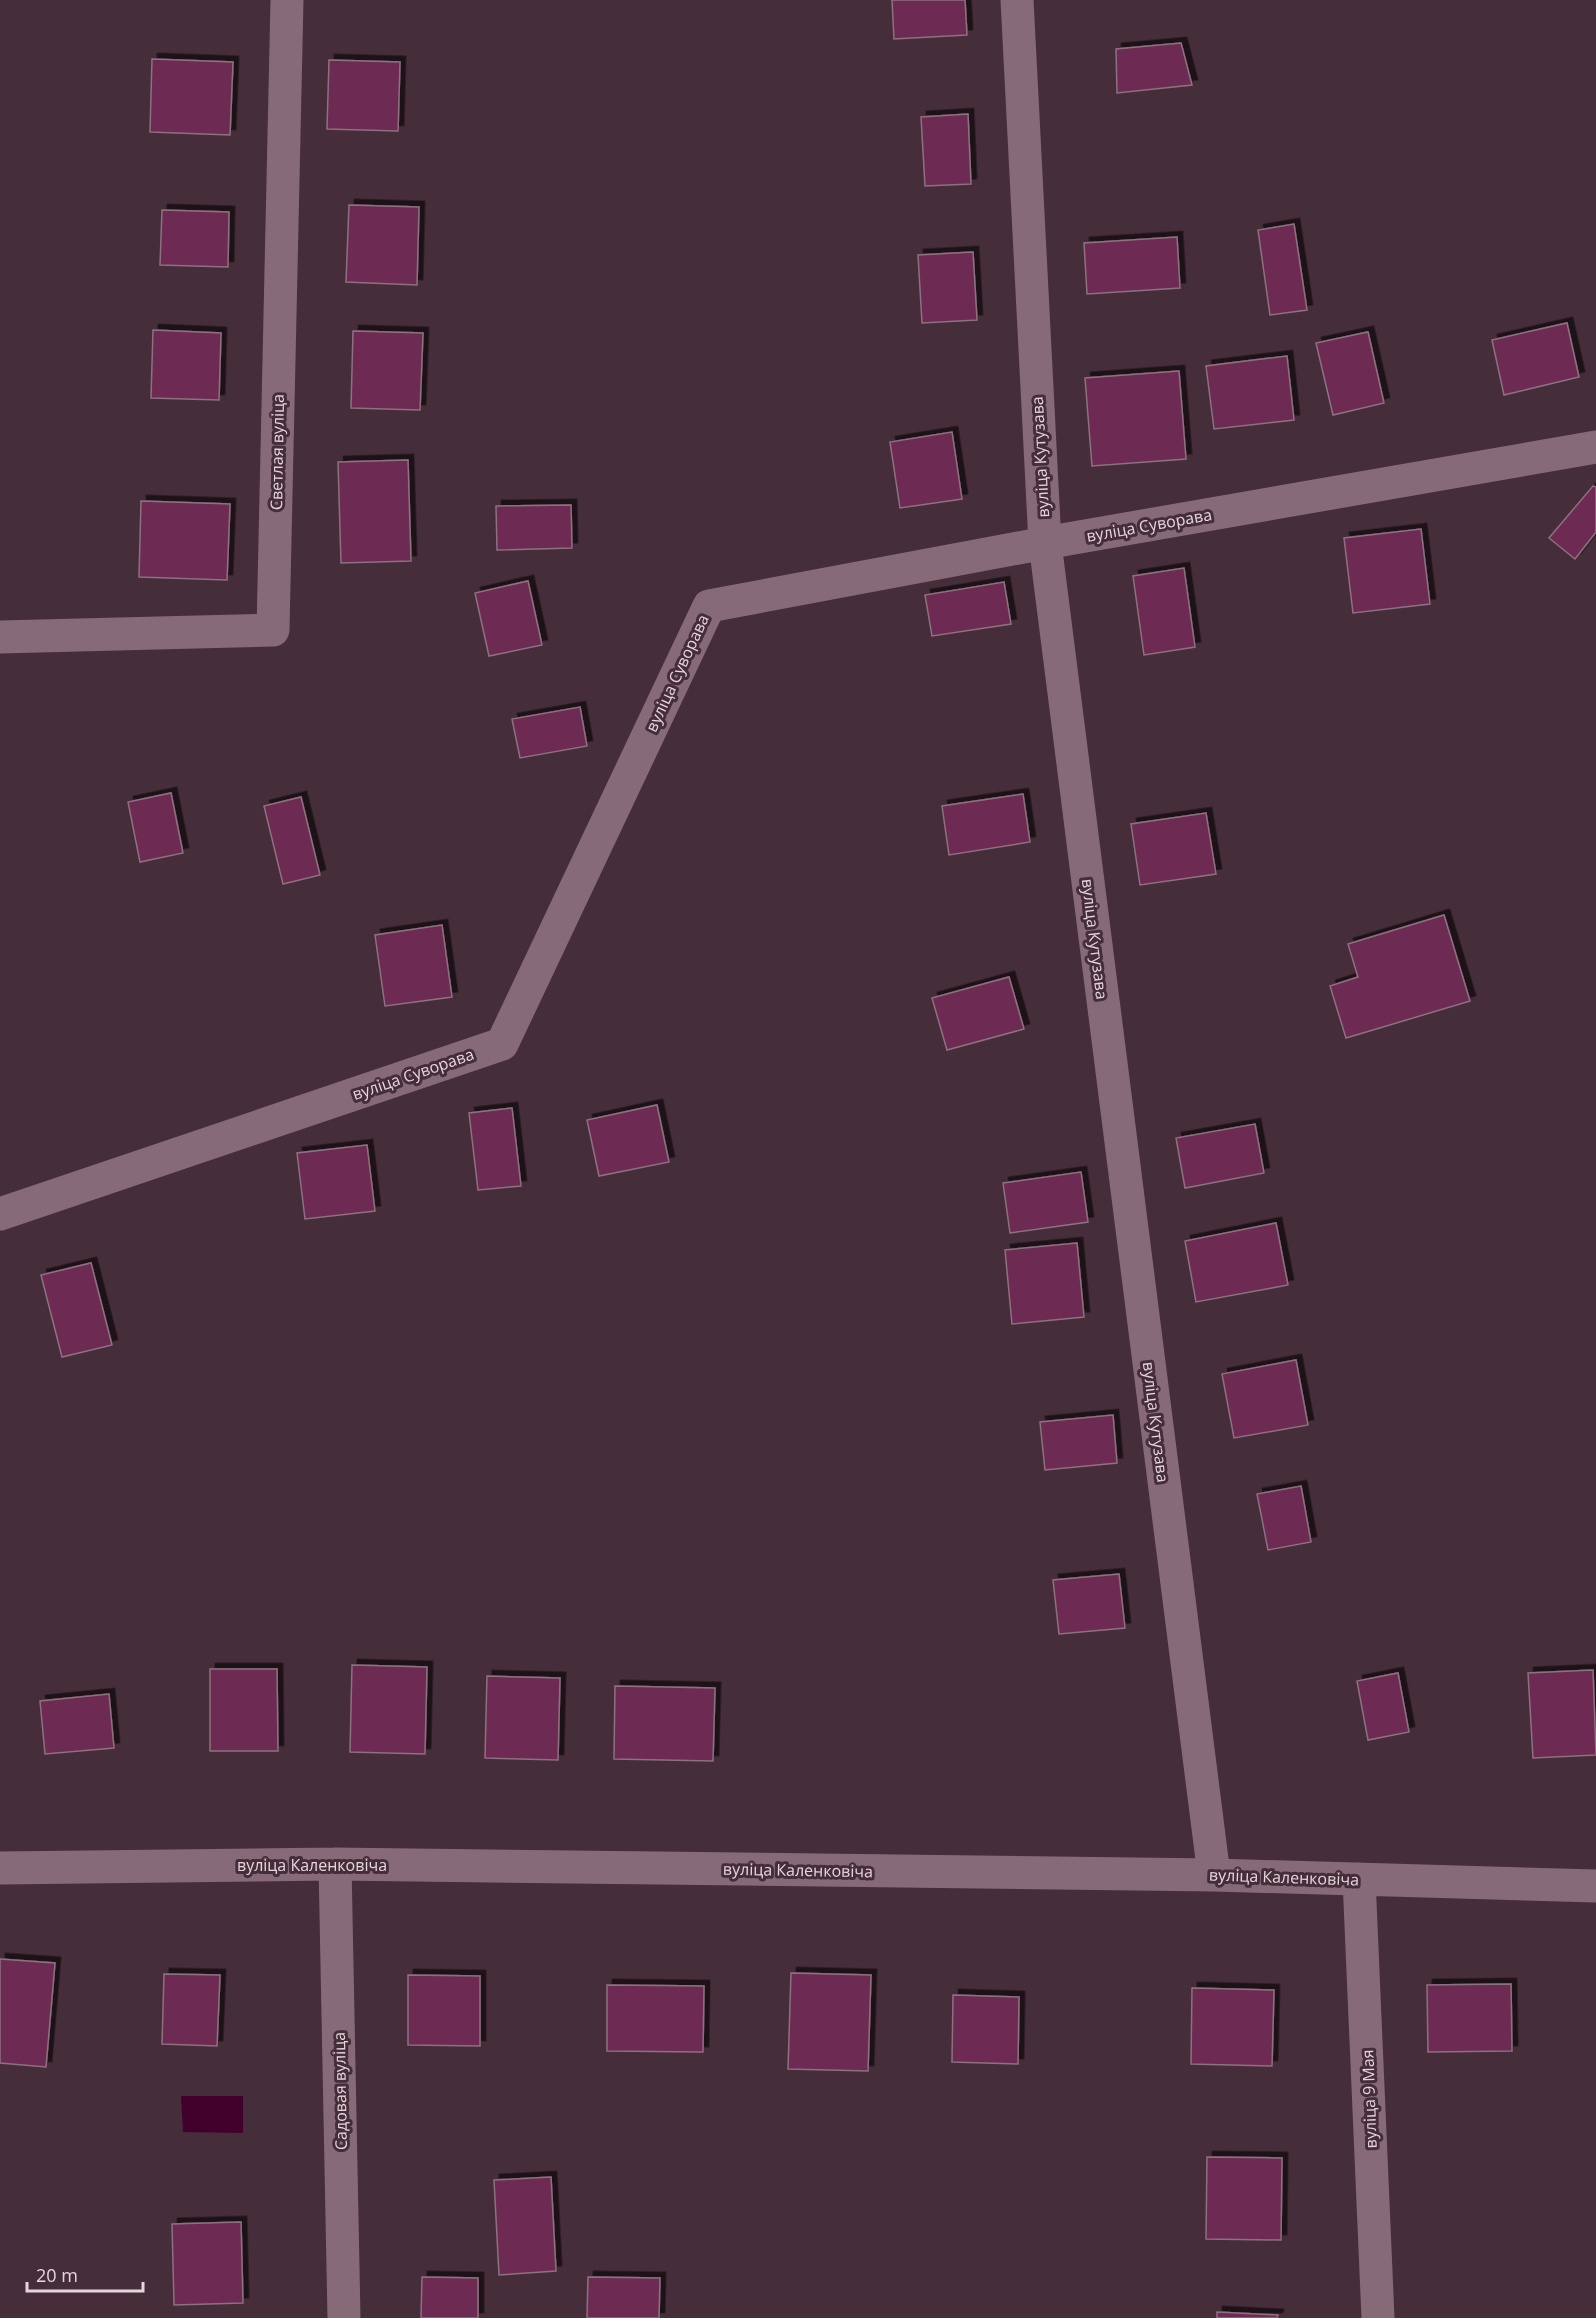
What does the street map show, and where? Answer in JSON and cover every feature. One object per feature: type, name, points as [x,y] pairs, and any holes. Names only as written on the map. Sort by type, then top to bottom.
[{"type":"street","name":"Светлая вуліца","points":[[0,637],[273,630],[287,0]]},
{"type":"street","name":"вуліца Кутузава","points":[[1017,0],[1045,543],[1214,1875]]},
{"type":"street","name":"вуліца Суворава","points":[[0,1214],[502,1044],[709,606],[1045,543],[1596,447]]},
{"type":"street","name":"вуліца Каленковіча","points":[[0,1868],[335,1864],[1214,1875],[1596,1886]]},
{"type":"street","name":"Садовая вуліца","points":[[335,1864],[344,2318]]},
{"type":"street","name":"вуліца 9 Мая","points":[[1359,1879],[1378,2318]]},
{"type":"shaded area","points":[[181,2096],[243,2096],[243,2133],[183,2132]]},
{"type":"building","points":[[892,0],[965,0],[967,35],[894,39]]},
{"type":"building","points":[[1181,43],[1192,85],[1117,93],[1116,49]]},
{"type":"building","points":[[152,59],[233,62],[230,135],[150,132]]},
{"type":"building","points":[[329,60],[400,62],[398,131],[327,129]]},
{"type":"building","points":[[968,114],[971,184],[925,186],[921,117]]},
{"type":"building","points":[[349,205],[419,207],[417,285],[346,282]]},
{"type":"building","points":[[162,210],[229,212],[228,267],[160,265]]},
{"type":"building","points":[[1294,224],[1307,310],[1270,315],[1258,230]]},
{"type":"building","points":[[1177,237],[1180,288],[1087,294],[1084,243]]},
{"type":"building","points":[[973,252],[977,320],[922,323],[918,255]]},
{"type":"building","points":[[1567,323],[1579,377],[1504,395],[1492,340]]},
{"type":"building","points":[[153,330],[221,333],[219,400],[151,398]]},
{"type":"building","points":[[353,331],[423,333],[420,410],[351,408]]},
{"type":"building","points":[[1368,332],[1384,403],[1333,415],[1316,343]]},
{"type":"building","points":[[1287,356],[1294,420],[1214,429],[1206,366]]},
{"type":"building","points":[[1179,371],[1186,459],[1092,466],[1085,378]]},
{"type":"building","points":[[952,432],[962,499],[900,508],[890,442]]},
{"type":"building","points":[[408,460],[411,561],[341,563],[338,462]]},
{"type":"building","points":[[1593,486],[1596,487],[1596,532],[1575,559],[1549,538]]},
{"type":"building","points":[[141,501],[230,504],[227,580],[139,577]]},
{"type":"building","points":[[571,505],[572,548],[497,550],[496,506]]},
{"type":"building","points":[[1421,529],[1430,604],[1353,613],[1344,538]]},
{"type":"building","points":[[1184,568],[1195,647],[1144,655],[1133,576]]},
{"type":"building","points":[[528,581],[542,645],[489,656],[475,593]]},
{"type":"building","points":[[1004,582],[1011,624],[932,636],[925,595]]},
{"type":"building","points":[[580,707],[587,746],[520,758],[512,719]]},
{"type":"building","points":[[171,793],[183,853],[140,862],[128,802]]},
{"type":"building","points":[[1023,794],[1030,842],[949,855],[942,806]]},
{"type":"building","points":[[301,797],[320,875],[283,884],[264,806]]},
{"type":"building","points":[[1206,813],[1216,874],[1140,885],[1131,824]]},
{"type":"building","points":[[1444,915],[1470,1001],[1346,1038],[1330,986],[1358,977],[1348,944]]},
{"type":"building","points":[[442,925],[452,997],[385,1006],[375,935]]},
{"type":"building","points":[[1009,977],[1024,1029],[947,1050],[932,998]]},
{"type":"building","points":[[657,1105],[669,1162],[599,1176],[587,1120]]},
{"type":"building","points":[[512,1108],[521,1186],[478,1190],[469,1113]]},
{"type":"building","points":[[1255,1124],[1264,1173],[1185,1188],[1176,1138]]},
{"type":"building","points":[[367,1145],[375,1211],[305,1219],[297,1153]]},
{"type":"building","points":[[1081,1172],[1088,1222],[1010,1233],[1003,1183]]},
{"type":"building","points":[[1276,1223],[1288,1285],[1196,1302],[1185,1241]]},
{"type":"building","points":[[1077,1243],[1084,1317],[1012,1324],[1005,1250]]},
{"type":"building","points":[[91,1263],[112,1345],[62,1357],[41,1275]]},
{"type":"building","points":[[1296,1360],[1308,1425],[1234,1438],[1222,1374]]},
{"type":"building","points":[[1113,1415],[1117,1463],[1045,1470],[1040,1422]]},
{"type":"building","points":[[1301,1486],[1311,1542],[1268,1550],[1257,1494]]},
{"type":"building","points":[[1119,1574],[1125,1628],[1059,1634],[1053,1580]]},
{"type":"building","points":[[352,1665],[427,1667],[425,1754],[350,1752]]},
{"type":"building","points":[[210,1669],[277,1669],[278,1751],[210,1751]]},
{"type":"building","points":[[1593,1670],[1596,1755],[1533,1758],[1528,1673]]},
{"type":"building","points":[[1398,1673],[1409,1732],[1368,1740],[1357,1681]]},
{"type":"building","points":[[487,1676],[560,1678],[558,1760],[485,1758]]},
{"type":"building","points":[[615,1686],[715,1688],[713,1761],[614,1759]]},
{"type":"building","points":[[109,1694],[114,1748],[45,1754],[40,1701]]},
{"type":"building","points":[[0,1959],[55,1963],[46,2067],[0,2063]]},
{"type":"building","points":[[791,1973],[871,1975],[868,2071],[788,2069]]},
{"type":"building","points":[[164,1974],[220,1975],[217,2046],[162,2044]]},
{"type":"building","points":[[408,1975],[480,1976],[480,2046],[408,2045]]},
{"type":"building","points":[[1511,1984],[1512,2051],[1428,2052],[1427,1985]]},
{"type":"building","points":[[607,1985],[704,1986],[703,2052],[607,2051]]},
{"type":"building","points":[[1192,1988],[1274,1990],[1272,2066],[1191,2064]]},
{"type":"building","points":[[953,1995],[1019,1997],[1018,2064],[952,2062]]},
{"type":"building","points":[[1207,2157],[1282,2158],[1281,2240],[1206,2239]]},
{"type":"building","points":[[551,2177],[556,2271],[499,2275],[494,2180]]},
{"type":"building","points":[[241,2222],[243,2303],[174,2305],[172,2224]]},
{"type":"building","points":[[422,2277],[478,2278],[478,2318],[421,2318]]},
{"type":"building","points":[[588,2277],[660,2278],[659,2318],[587,2318]]},
{"type":"building","points":[[1217,2312],[1278,2315],[1277,2318],[1217,2318]]}]
